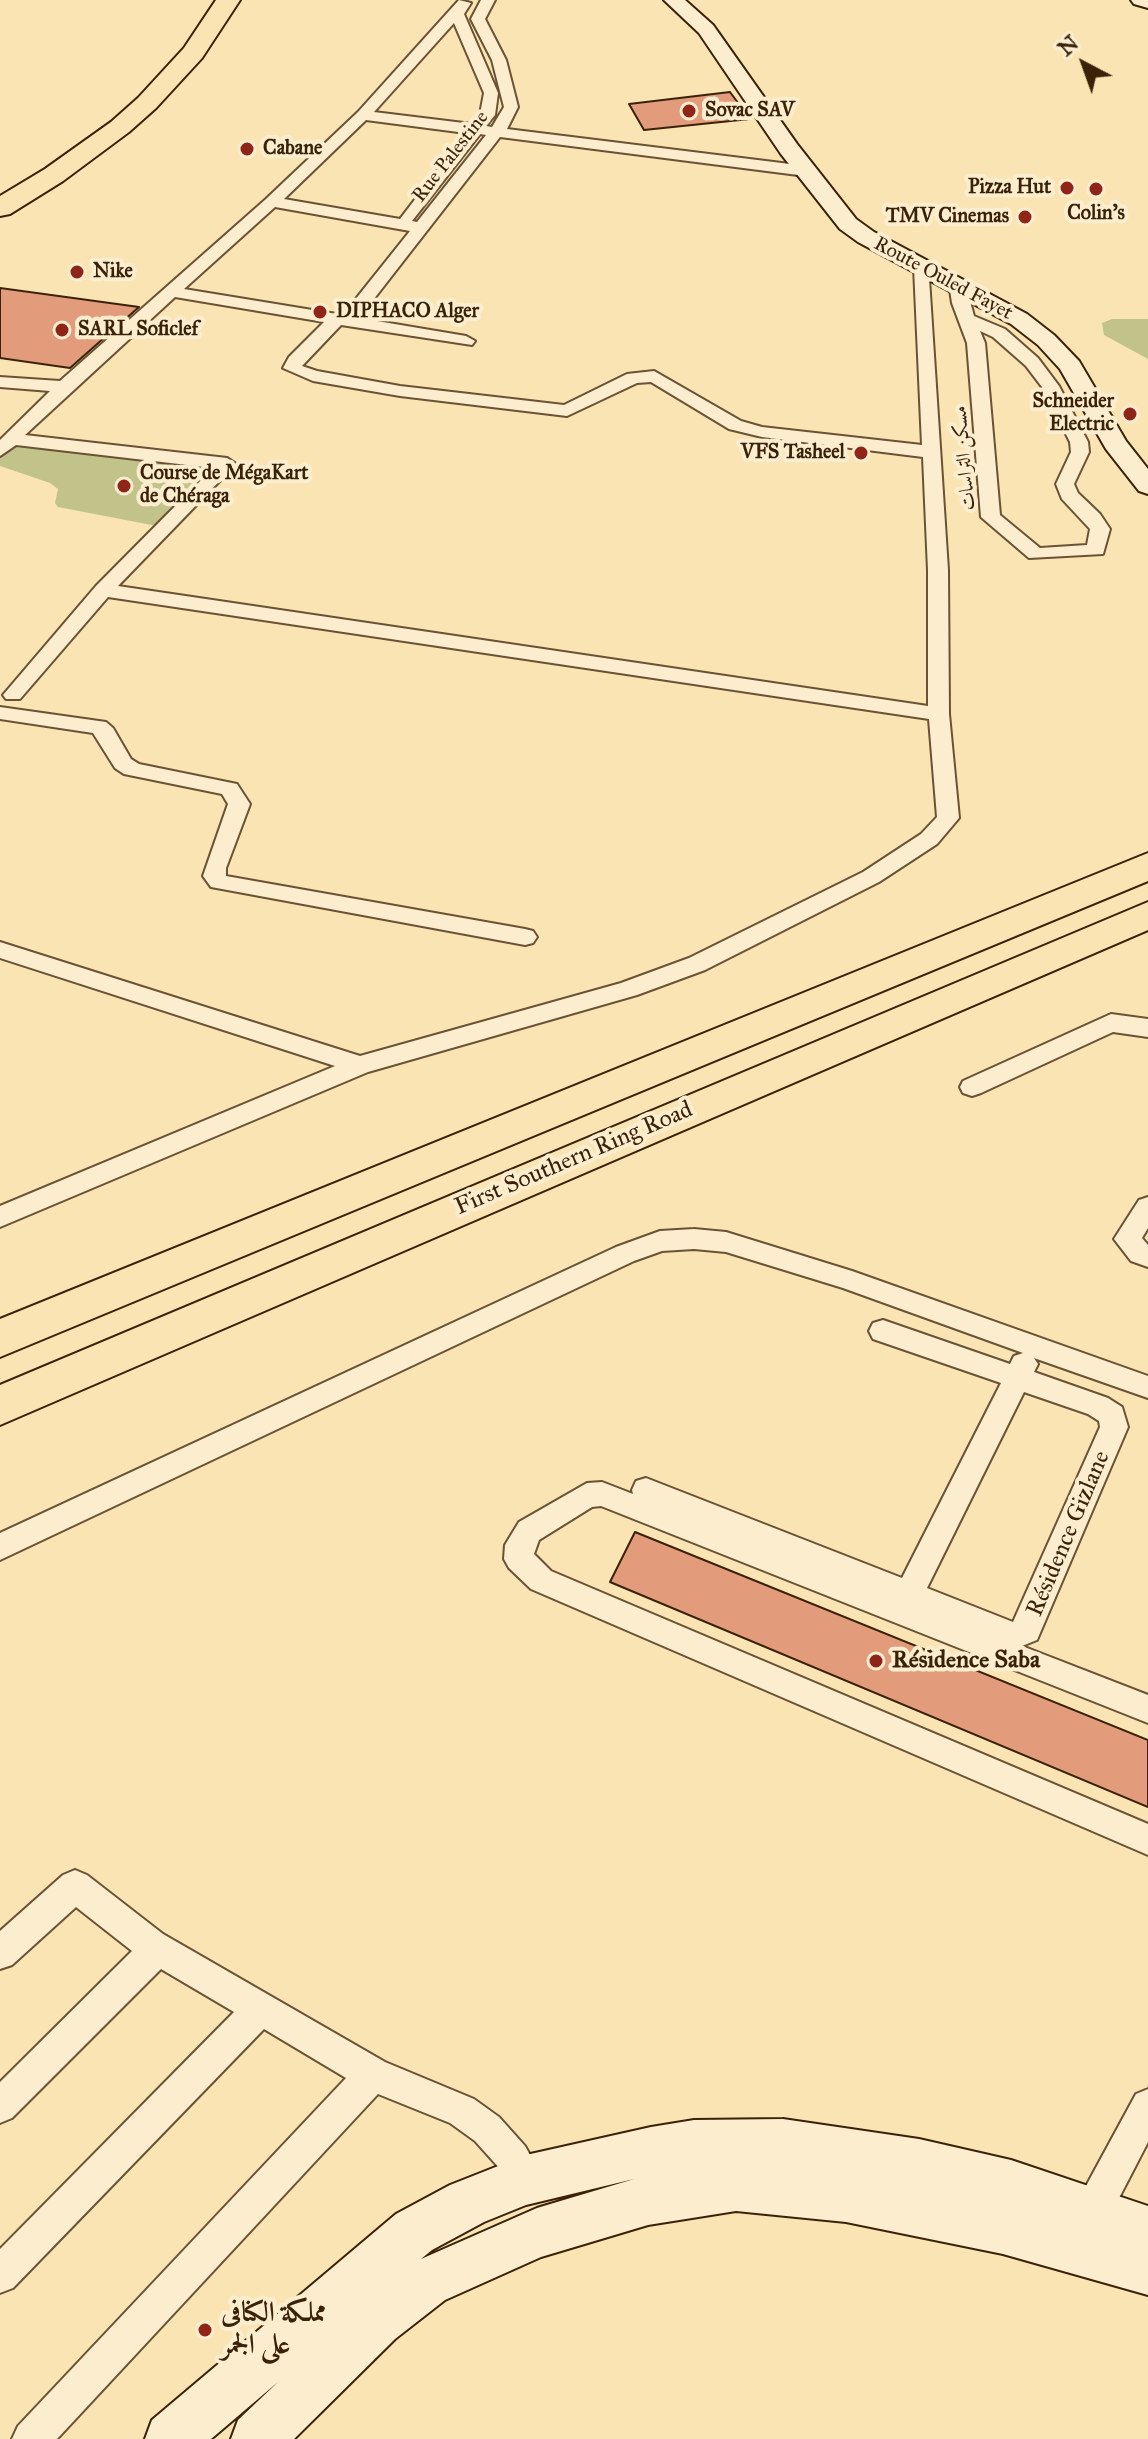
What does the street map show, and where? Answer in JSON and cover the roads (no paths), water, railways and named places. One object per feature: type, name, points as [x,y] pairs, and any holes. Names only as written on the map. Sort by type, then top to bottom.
[{"type":"highway","points":[[0,198],[79,146],[116,117],[149,85],[214,0]]},
{"type":"highway","points":[[0,208],[54,175],[120,127],[147,103],[193,53],[228,0]]},
{"type":"highway","points":[[0,1339],[1148,866]]},
{"type":"highway","name":"First Southern Ring Road","points":[[0,1406],[1148,915]]},
{"type":"main road","name":"Route Ouled Fayet","points":[[674,0],[706,29],[806,171],[848,224],[1019,319],[1070,366],[1115,444],[1148,486]]},
{"type":"main road","points":[[1141,0],[1148,2]]},
{"type":"main road","points":[[171,2439],[414,2232],[468,2203],[526,2180],[694,2144],[783,2143],[919,2163],[1011,2185],[1148,2231]]},
{"type":"main road","points":[[257,2439],[377,2321],[427,2282],[537,2233],[648,2200],[736,2186],[846,2197],[1003,2229],[1148,2270]]},
{"type":"street","points":[[426,43],[483,32],[478,19],[488,0]]},
{"type":"street","points":[[6,445],[64,387],[272,202],[363,115],[444,23],[462,7]]},
{"type":"street","name":"Rue Palestine","points":[[397,230],[487,115],[491,93],[464,35],[462,7]]},
{"type":"street","name":"Rue Palestine","points":[[483,32],[499,60],[511,107],[497,134],[422,228],[295,361],[292,368],[313,376],[400,391],[567,411],[633,378],[654,376],[735,425],[762,432],[931,452]]},
{"type":"street","points":[[363,115],[806,171]]},
{"type":"street","points":[[272,202],[397,230],[422,228]]},
{"type":"street","points":[[0,1217],[360,1065],[629,989],[697,964],[758,936],[905,856],[929,839],[948,818],[939,714],[938,570],[922,267]]},
{"type":"street","name":"مسكن التراسات","points":[[957,283],[967,319],[976,343],[991,517],[1036,554],[1096,550],[1100,529],[1069,495],[1065,484],[1067,473],[1080,452],[1079,442],[1050,386],[1032,362],[999,333],[967,319]]},
{"type":"street","points":[[173,292],[466,341]]},
{"type":"street","points":[[0,382],[64,387]]},
{"type":"street","points":[[6,445],[227,464],[103,590],[7,704],[99,727],[106,733],[123,763],[132,769],[229,789],[236,795],[239,804],[215,868],[214,876],[219,882],[525,937]]},
{"type":"street","points":[[103,590],[939,714]]},
{"type":"street","points":[[0,950],[360,1065]]},
{"type":"street","points":[[972,1087],[1111,1023],[1148,1028]]},
{"type":"street","points":[[1148,1207],[1127,1239],[1140,1254],[1148,1257]]},
{"type":"street","points":[[0,1547],[625,1254],[660,1241],[694,1239],[726,1242],[759,1251],[1148,1387]]},
{"type":"street","name":"Résidence Gizlane","points":[[646,1490],[1013,1635],[1020,1635],[1031,1625],[1114,1427],[1112,1415],[1098,1406],[883,1331]]},
{"type":"street","points":[[909,1594],[1033,1346]]},
{"type":"street","points":[[1148,1709],[602,1494],[593,1493],[575,1502],[529,1531],[520,1545],[519,1559],[526,1569],[541,1580],[1148,1840]]},
{"type":"street","points":[[0,1953],[75,1886],[158,1949],[373,2074],[462,2111],[487,2129],[513,2158],[526,2180]]},
{"type":"street","points":[[0,2106],[158,1949]]},
{"type":"street","points":[[0,2275],[261,2008]]},
{"type":"street","points":[[31,2439],[373,2074]]},
{"type":"street","points":[[1092,2212],[1148,2106]]},
{"type":"place","name":"Sovac SAV","points":[[689,111]]},
{"type":"place","name":"Cabane","points":[[247,149]]},
{"type":"place","name":"Pizza Hut","points":[[1067,188]]},
{"type":"place","name":"Colin's","points":[[1096,189]]},
{"type":"place","name":"TMV Cinemas","points":[[1025,217]]},
{"type":"place","name":"Nike","points":[[77,272]]},
{"type":"place","name":"DIPHACO Alger","points":[[320,312]]},
{"type":"place","name":"SARL Soficlef","points":[[62,330]]},
{"type":"place","name":"Schneider Electric","points":[[1130,414]]},
{"type":"place","name":"VFS Tasheel","points":[[861,453]]},
{"type":"place","name":"Course de MégaKart de Chéraga","points":[[124,486]]},
{"type":"place","name":"Résidence Saba","points":[[876,1661]]},
{"type":"place","name":"مملكة الكنافى على الجمر","points":[[205,2330]]}]
